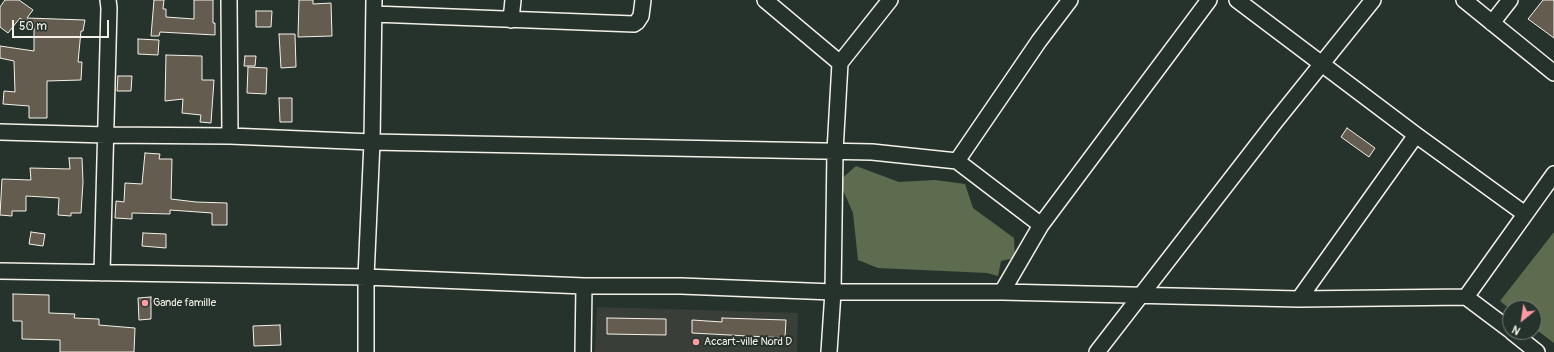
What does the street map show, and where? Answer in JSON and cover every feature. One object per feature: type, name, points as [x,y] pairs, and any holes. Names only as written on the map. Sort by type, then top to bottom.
[{"type":"street","points":[[102,273],[108,0]]},
{"type":"street","points":[[229,0],[230,136]]},
{"type":"street","points":[[511,20],[513,0]]},
{"type":"street","points":[[366,352],[366,277],[372,142],[374,7],[511,20],[634,24],[641,16],[644,0]]},
{"type":"street","points":[[765,0],[840,63]]},
{"type":"street","points":[[828,352],[833,292],[835,151],[840,63],[890,0]]},
{"type":"street","points":[[957,161],[1039,40],[1070,0]]},
{"type":"street","points":[[1002,292],[1041,225],[1209,0]]},
{"type":"street","points":[[1237,0],[1416,135],[1525,214]]},
{"type":"street","points":[[1097,352],[1275,122],[1374,0]]},
{"type":"street","points":[[1464,0],[1554,73]]},
{"type":"street","points":[[1492,23],[1510,0]]},
{"type":"street","points":[[0,132],[106,136],[230,136],[372,142],[872,152],[957,161],[1041,225]]},
{"type":"street","points":[[1299,299],[1416,135]]},
{"type":"street","points":[[1466,297],[1554,174]]},
{"type":"street","points":[[0,271],[366,277],[584,286],[681,286],[833,292],[1141,294],[1299,299],[1466,297],[1502,324]]},
{"type":"street","points":[[583,352],[584,286]]},
{"type":"street","points":[[1520,340],[1528,349]]},
{"type":"shaded area","points":[[597,307],[798,313],[797,352],[595,352]]},
{"type":"green space","points":[[856,166],[899,182],[935,180],[965,184],[973,208],[1014,238],[1015,258],[1001,261],[998,276],[987,273],[878,268],[858,260],[853,213],[839,181]]},
{"type":"green space","points":[[1554,232],[1554,343],[1542,334],[1542,300],[1502,300],[1502,303],[1500,301]]},
{"type":"building","points":[[5,0],[19,0],[33,10],[27,18],[85,20],[83,31],[81,31],[78,62],[82,62],[81,80],[47,81],[47,118],[29,118],[29,106],[3,104],[4,91],[15,92],[14,61],[0,58],[0,46],[34,51],[34,28],[20,18],[8,33],[0,27],[0,7]]},
{"type":"building","points":[[154,0],[164,0],[163,9],[166,9],[166,17],[194,19],[194,0],[213,0],[213,23],[215,23],[215,35],[160,32],[159,36],[151,36]]},
{"type":"building","points":[[299,0],[313,0],[313,4],[331,3],[332,36],[298,37]]},
{"type":"building","points":[[1543,0],[1554,0],[1554,38],[1528,19]]},
{"type":"building","points":[[256,11],[272,11],[271,27],[256,27]]},
{"type":"building","points":[[279,34],[295,34],[296,67],[281,68]]},
{"type":"building","points":[[138,39],[159,40],[158,55],[138,54]]},
{"type":"building","points":[[166,55],[202,56],[202,80],[214,80],[211,123],[200,122],[201,115],[182,113],[183,99],[165,101]]},
{"type":"building","points":[[245,56],[256,56],[255,66],[244,66]]},
{"type":"building","points":[[248,67],[267,68],[266,94],[247,93]]},
{"type":"building","points":[[118,76],[132,76],[131,91],[117,91]]},
{"type":"building","points":[[279,98],[292,98],[292,122],[280,122]]},
{"type":"building","points":[[1347,128],[1375,148],[1369,157],[1341,137]]},
{"type":"building","points":[[145,153],[160,154],[159,159],[172,159],[171,199],[196,202],[227,203],[227,225],[212,225],[212,213],[170,210],[170,214],[132,213],[132,219],[115,218],[116,201],[124,202],[125,183],[142,184]]},
{"type":"building","points":[[69,158],[82,158],[83,182],[81,213],[71,213],[71,216],[58,215],[59,198],[26,196],[26,211],[12,211],[12,216],[0,215],[2,179],[31,180],[30,168],[70,169]]},
{"type":"building","points":[[31,232],[45,234],[43,246],[29,244]]},
{"type":"building","points":[[143,233],[166,234],[166,248],[142,246]]},
{"type":"building","points":[[13,294],[49,295],[49,313],[75,314],[74,318],[99,319],[99,325],[135,328],[134,352],[60,352],[60,340],[22,339],[22,321],[13,321]]},
{"type":"building","points":[[151,297],[151,319],[139,320],[138,298]]},
{"type":"building","points":[[607,318],[666,319],[666,335],[607,334]]},
{"type":"building","points":[[722,318],[786,320],[785,338],[692,333],[692,320],[722,322]]},
{"type":"building","points":[[280,325],[281,345],[254,346],[253,326]]},
{"type":"place","name":"Gande famille","points":[[145,303]]},
{"type":"place","name":"Accart-ville Nord D","points":[[696,342]]}]
